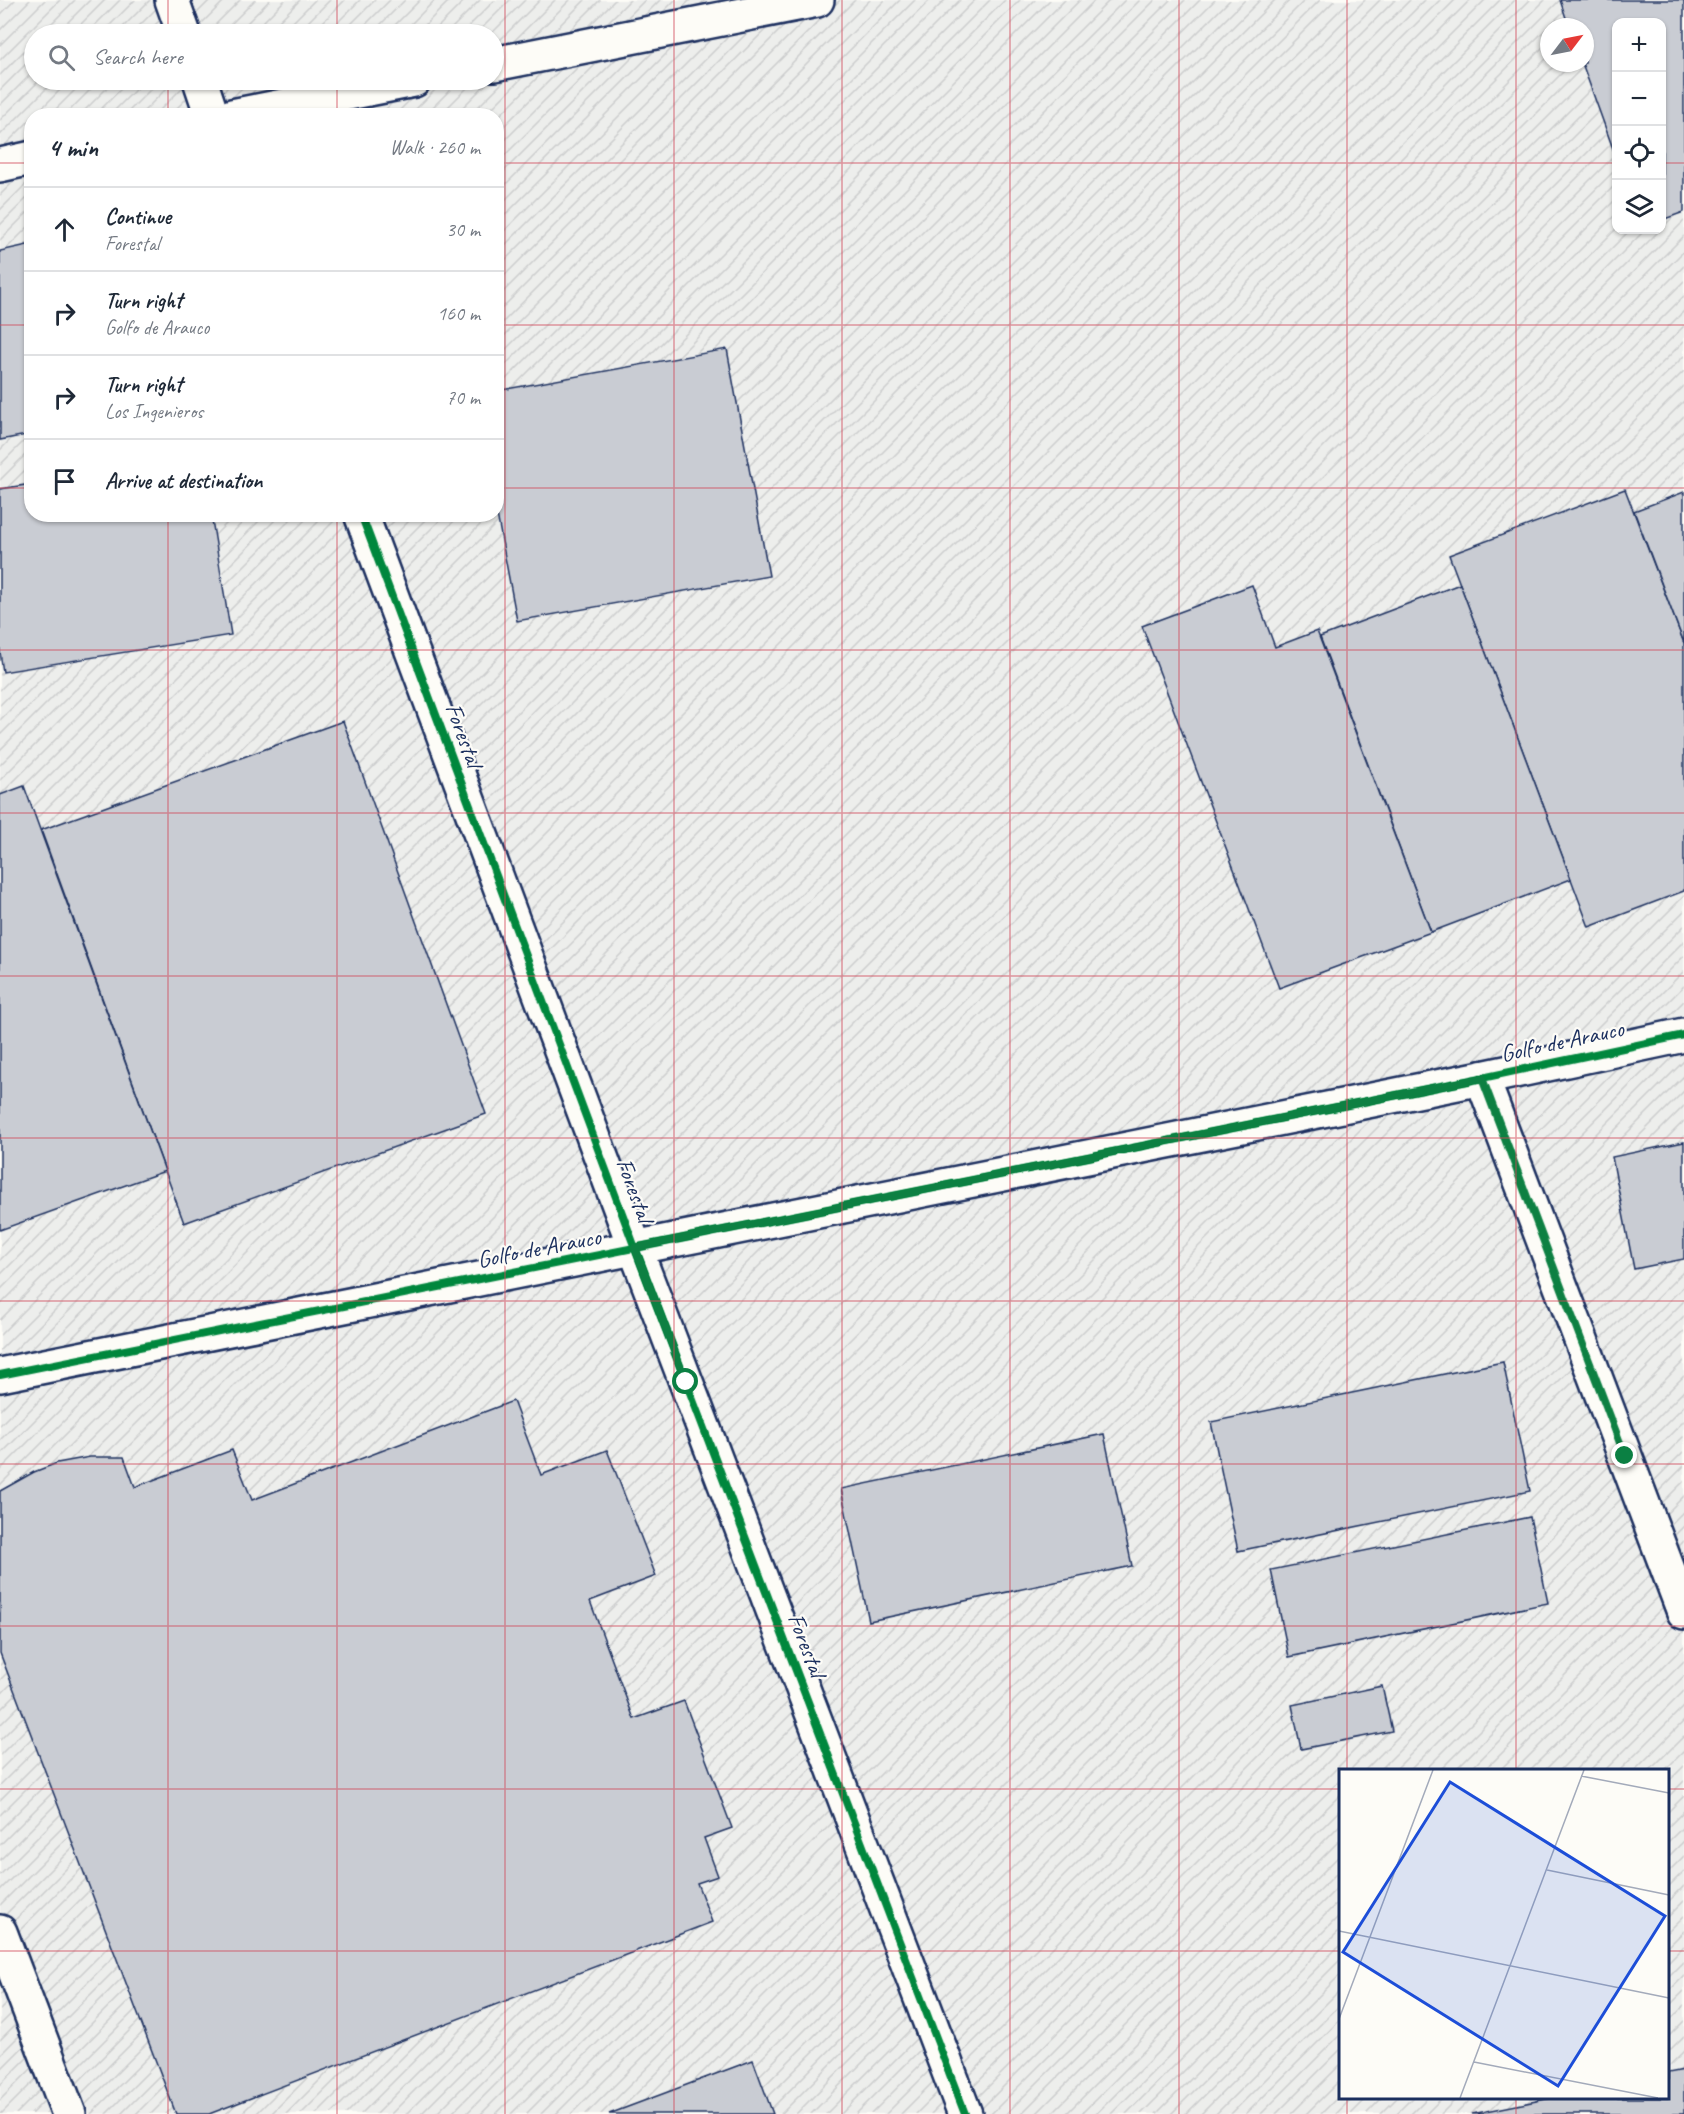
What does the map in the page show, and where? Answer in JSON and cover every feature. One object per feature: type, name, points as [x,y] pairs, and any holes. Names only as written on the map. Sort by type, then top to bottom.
[{"type":"street","points":[[172,0],[180,24]]},
{"type":"street","points":[[504,62],[818,0]]},
{"type":"street","points":[[203,90],[209,108]]},
{"type":"street","points":[[272,108],[363,90]]},
{"type":"street","points":[[0,165],[24,160]]},
{"type":"street","name":"Forestal","points":[[364,522],[635,1248],[965,2114]]},
{"type":"street","name":"Golfo de Arauco","points":[[0,1375],[1482,1078],[1684,1035]]},
{"type":"street","points":[[1482,1078],[1684,1612]]},
{"type":"street","points":[[0,1932],[69,2114]]},
{"type":"shaded area","points":[[0,0],[1684,0],[1684,2114],[0,2114]]},
{"type":"building","points":[[1560,0],[1684,0],[1684,212],[1666,219],[1666,18],[1612,18],[1612,146],[1585,72],[1594,72],[1594,18],[1566,18]]},
{"type":"building","points":[[24,246],[24,436],[0,440],[0,251]]},
{"type":"building","points":[[727,349],[769,576],[517,621],[498,522],[504,522],[504,390]]},
{"type":"building","points":[[24,485],[24,522],[212,522],[231,635],[3,672],[0,652],[0,489]]},
{"type":"building","points":[[1625,489],[1684,643],[1684,891],[1589,927],[1449,555]]},
{"type":"building","points":[[1684,492],[1684,643],[1634,511]]},
{"type":"building","points":[[1460,584],[1571,879],[1431,932],[1320,637]]},
{"type":"building","points":[[1252,585],[1275,647],[1317,631],[1431,932],[1279,988],[1142,626]]},
{"type":"building","points":[[343,721],[486,1114],[184,1223],[41,830]]},
{"type":"building","points":[[24,786],[165,1171],[0,1230],[0,795]]},
{"type":"building","points":[[1684,1142],[1684,1259],[1634,1269],[1612,1157]]},
{"type":"building","points":[[1503,1362],[1530,1491],[1238,1551],[1211,1422]]},
{"type":"building","points":[[513,1401],[541,1475],[607,1450],[656,1576],[590,1601],[634,1719],[684,1701],[732,1828],[704,1838],[718,1876],[697,1883],[712,1922],[209,2114],[176,2114],[0,1653],[0,1491],[34,1472],[57,1463],[90,1457],[124,1457],[135,1487],[232,1450],[252,1500]]},
{"type":"building","points":[[1104,1434],[1132,1566],[869,1621],[841,1489]]},
{"type":"building","points":[[1530,1517],[1548,1603],[1289,1657],[1271,1570]]},
{"type":"building","points":[[1382,1686],[1392,1731],[1301,1749],[1292,1705]]},
{"type":"building","points":[[753,2060],[773,2114],[609,2114]]},
{"type":"building","points":[[1684,2070],[1684,2114],[1472,2114],[1546,2099],[1669,2099],[1669,2073]]},
{"type":"cycle path","points":[[364,522],[635,1248],[965,2114]]},
{"type":"cycle path","points":[[0,1375],[1482,1078],[1684,1035]]},
{"type":"route","points":[[686,1382],[635,1248],[1482,1078],[1625,1456]]}]
